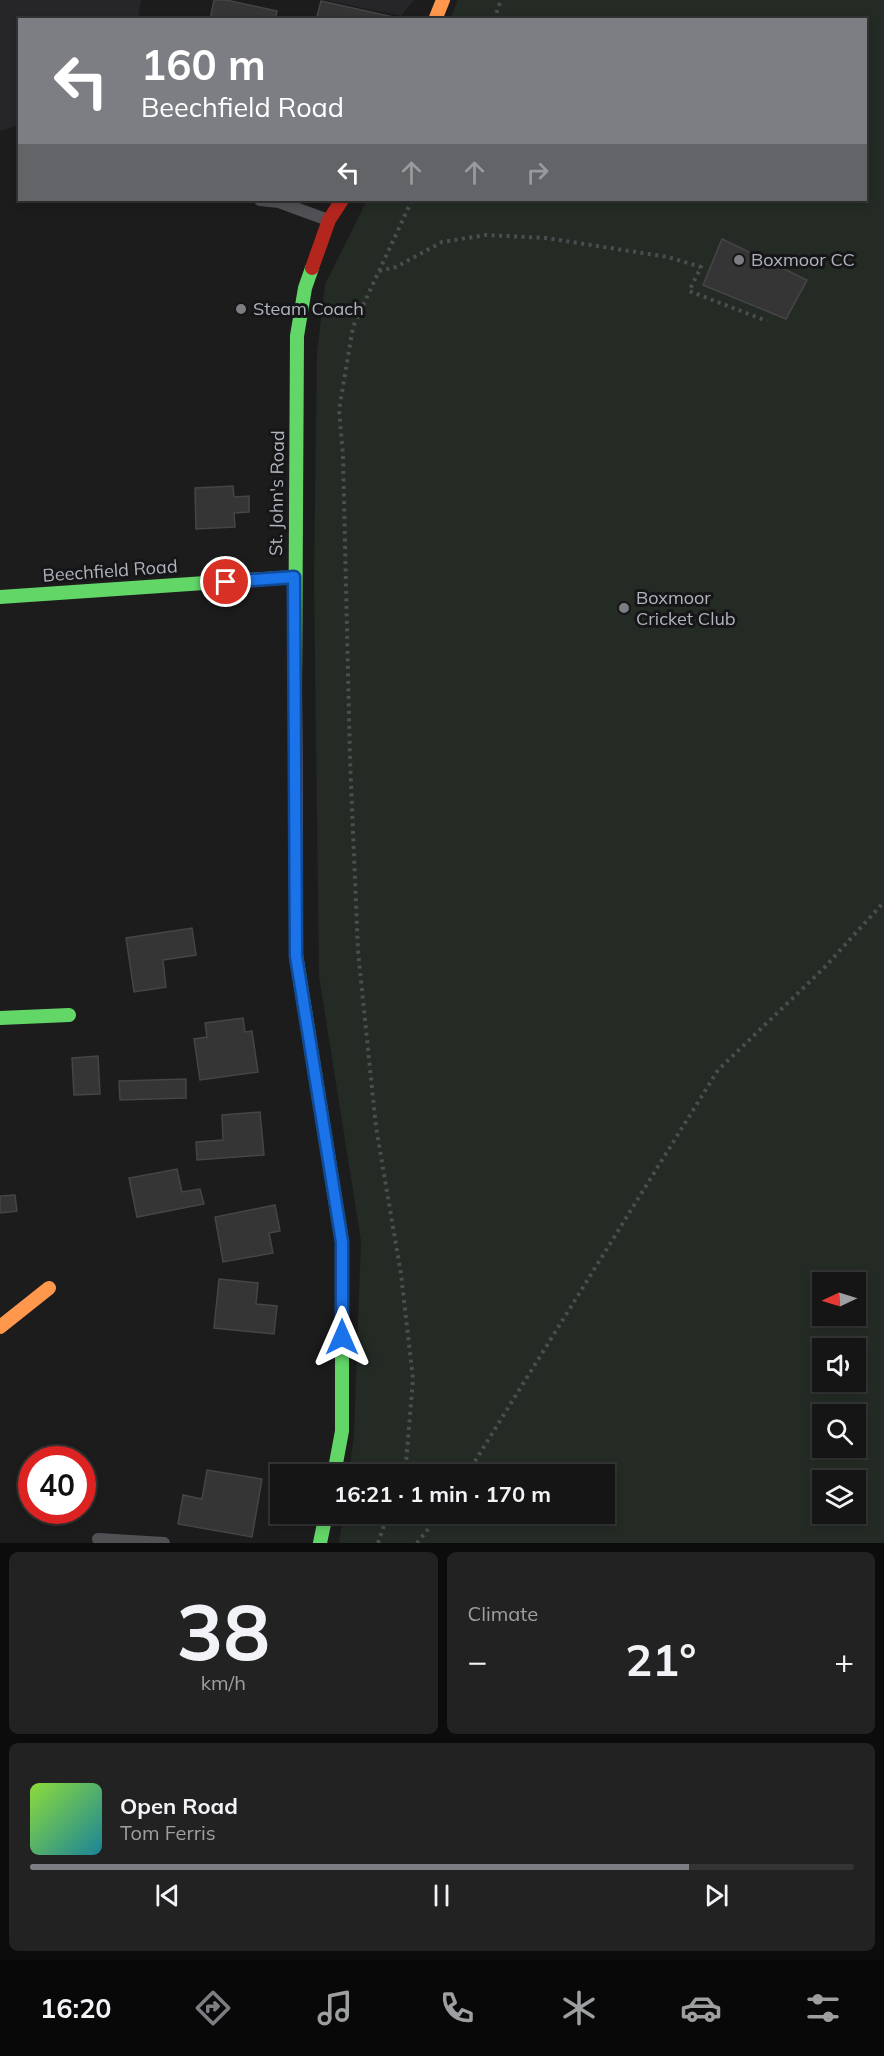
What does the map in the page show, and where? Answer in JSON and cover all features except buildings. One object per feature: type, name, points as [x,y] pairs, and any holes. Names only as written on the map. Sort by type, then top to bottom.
[{"type":"street","points":[[436,18],[443,0]]},
{"type":"street","name":"St. John's Road","points":[[336,1464],[342,1431],[342,1242],[296,956],[294,577],[297,336],[305,288],[329,220],[341,201]]},
{"type":"street","name":"Beechfield Road","points":[[0,597],[294,577]]},
{"type":"street","points":[[0,1018],[69,1015]]},
{"type":"street","points":[[0,1327],[49,1288]]},
{"type":"street","points":[[320,1543],[324,1524]]},
{"type":"lane","points":[[270,201],[279,202],[329,220]]},
{"type":"lane","points":[[98,1539],[164,1543]]},
{"type":"path","points":[[495,18],[501,0]]},
{"type":"path","points":[[406,1464],[413,1379],[401,1274],[376,1127],[358,951],[350,760],[343,455],[339,410],[353,327],[412,201]]},
{"type":"path","points":[[378,271],[396,267],[442,242],[486,235],[546,238],[668,257],[701,267],[689,291],[767,321]]},
{"type":"path","points":[[473,1464],[718,1070],[823,969],[884,902]]},
{"type":"path","points":[[378,1543],[385,1524]]},
{"type":"path","points":[[417,1543],[432,1524]]},
{"type":"shaded area","points":[[0,0],[141,0],[138,18],[18,18],[18,125],[0,131]]},
{"type":"shaded area","points":[[325,0],[414,0],[401,16]]},
{"type":"shaded area","points":[[458,0],[884,0],[884,1543],[339,1543],[342,1524],[615,1524],[615,1464],[350,1464],[354,1435],[361,1241],[319,976],[314,579],[317,353],[325,285],[367,201],[867,201],[867,18],[450,18]]},
{"type":"traffic: fast","points":[[295,692],[297,336],[305,288],[312,268]]},
{"type":"traffic: fast","points":[[0,597],[294,577]]},
{"type":"traffic: fast","points":[[296,896],[296,955],[342,1242],[342,1431],[336,1464]]},
{"type":"traffic: fast","points":[[0,1018],[69,1015]]},
{"type":"traffic: fast","points":[[320,1543],[324,1524]]},
{"type":"traffic: slow","points":[[436,18],[443,0]]},
{"type":"traffic: slow","points":[[295,692],[296,896]]},
{"type":"traffic: slow","points":[[0,1327],[49,1288]]},
{"type":"traffic: jam","points":[[312,268],[329,220],[341,201]]},
{"type":"place","name":"Boxmoor CC","points":[[739,260]]},
{"type":"place","name":"Steam Coach","points":[[241,309]]},
{"type":"place","name":"Boxmoor Cricket Club","points":[[624,608]]},
{"type":"route","points":[[226,582],[294,577],[296,956],[342,1242],[342,1337]]}]
